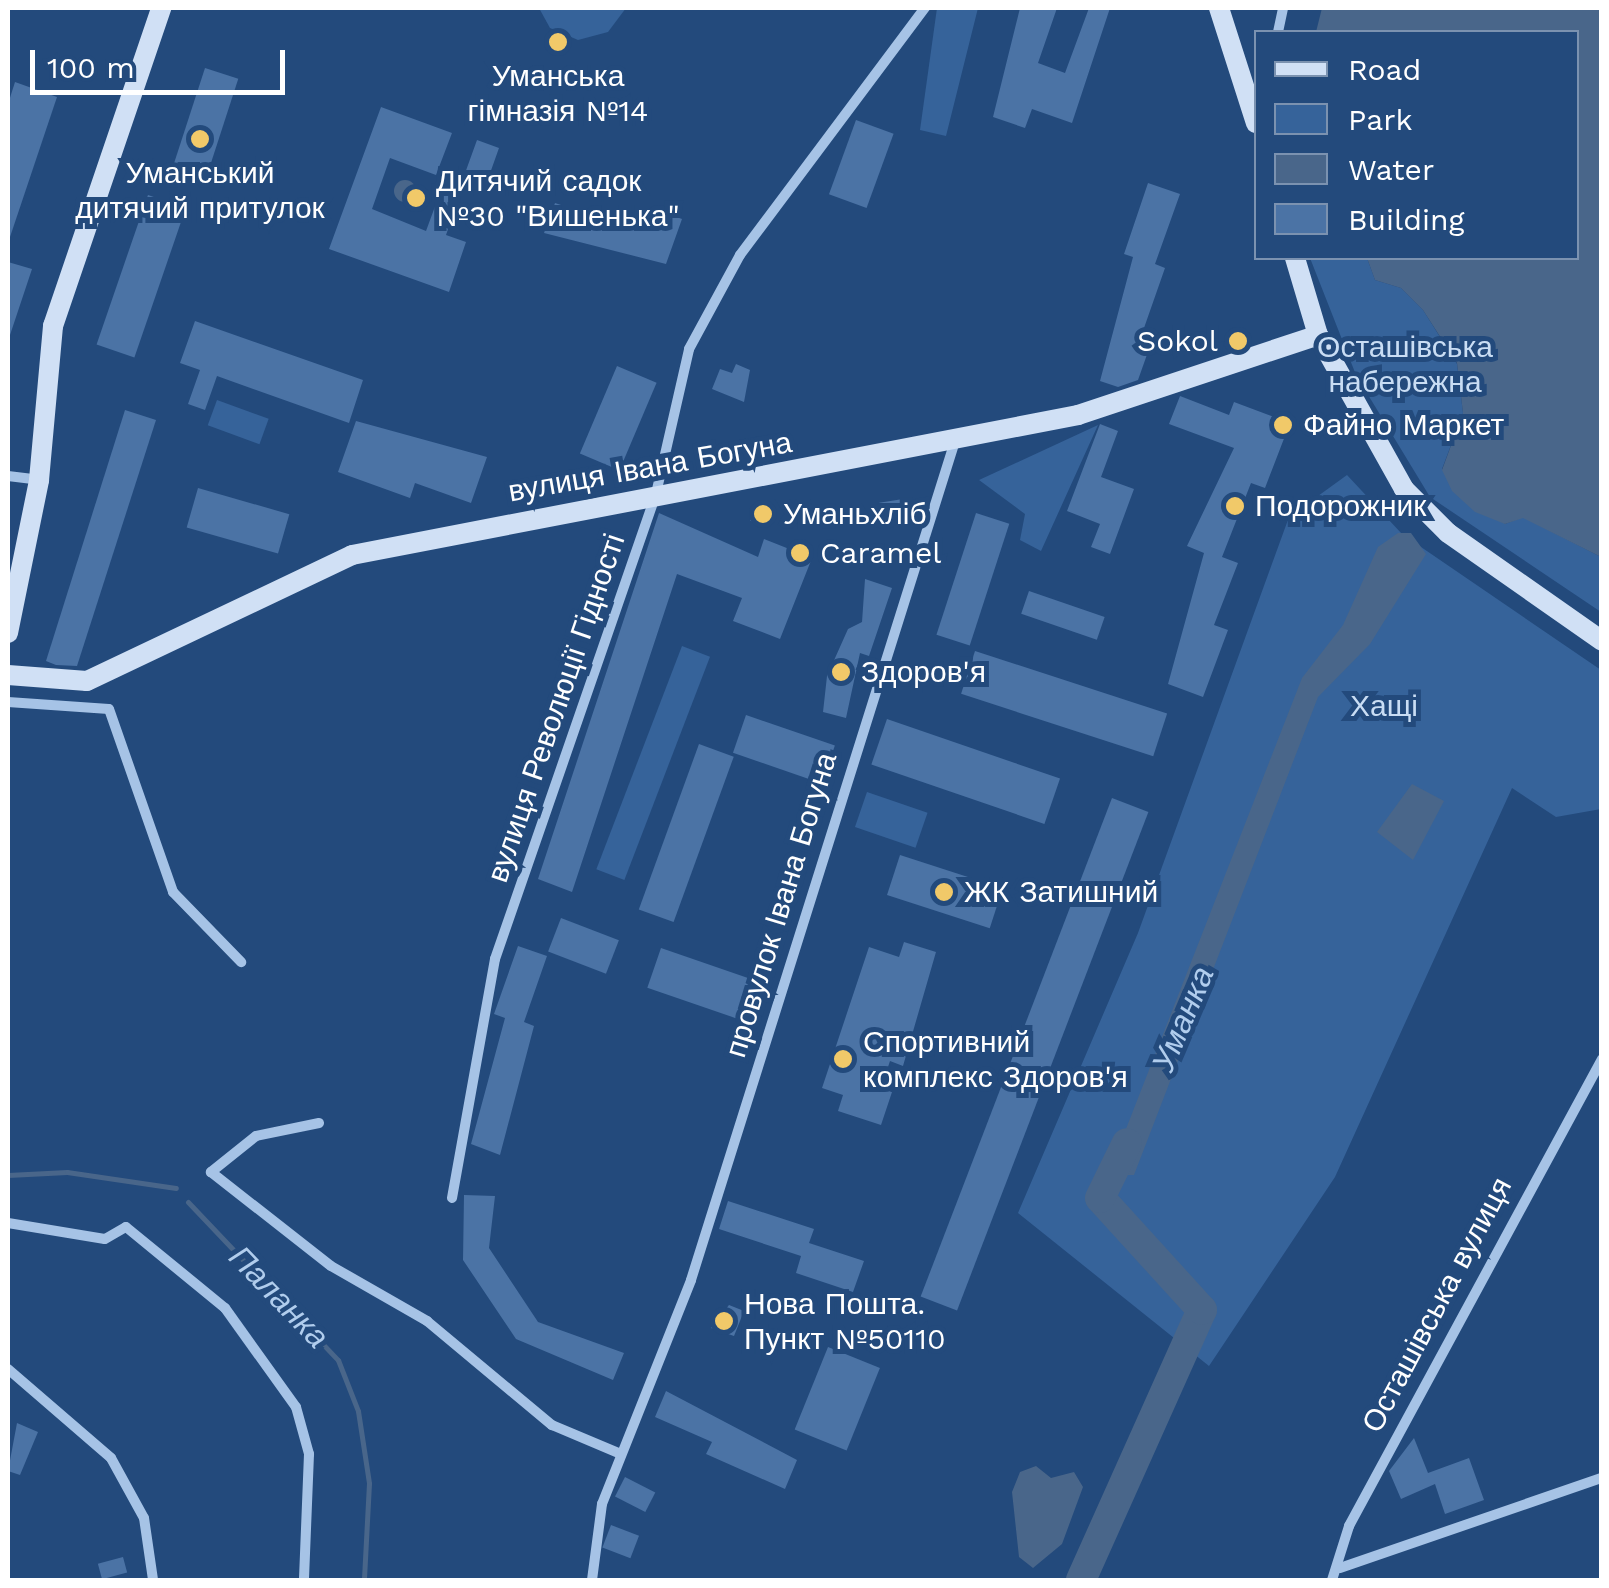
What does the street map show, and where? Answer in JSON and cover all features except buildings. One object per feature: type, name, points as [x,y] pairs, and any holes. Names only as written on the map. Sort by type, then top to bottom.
[{"type":"main road","points":[[8,633],[39,480],[62,290],[162,8]]},
{"type":"main road","points":[[1219,8],[1254,117]]},
{"type":"main road","points":[[1296,260],[1318,335],[1404,489],[1448,533],[1602,641]]},
{"type":"main road","name":"вулиця Івана Богуна","points":[[8,675],[76,684],[352,555],[1078,415],[1318,335]]},
{"type":"street","name":"вулиця Революції Гідності","points":[[452,1198],[495,959],[655,498],[677,379],[710,306],[925,8]]},
{"type":"street","name":"провулок Івана Богуна","points":[[592,1580],[602,1504],[621,1454],[656,1384],[956,440]]},
{"type":"street","points":[[8,476],[39,480]]},
{"type":"street","points":[[8,702],[79,700],[109,709],[173,892],[242,962]]},
{"type":"street","name":"Осташівська вулиця","points":[[1332,1580],[1340,1568],[1349,1526],[1602,1059]]},
{"type":"street","points":[[319,1124],[256,1136],[211,1172],[331,1266],[427,1321],[552,1426],[621,1454]]},
{"type":"street","points":[[8,1222],[105,1239],[126,1227],[225,1308],[296,1408],[309,1454],[304,1580]]},
{"type":"street","points":[[8,1369],[111,1458],[144,1518],[154,1580]]},
{"type":"street","points":[[1340,1568],[1602,1478]]},
{"type":"green space","points":[[539,8],[626,8],[608,32],[578,40],[550,28]]},
{"type":"green space","points":[[937,8],[978,8],[946,136],[920,130]]},
{"type":"green space","name":"Осташівська набережна","points":[[1311,260],[1368,260],[1375,280],[1401,288],[1423,310],[1457,364],[1463,413],[1442,469],[1505,524],[1523,517],[1601,557],[1601,612],[1430,497],[1356,375]]},
{"type":"green space","points":[[217,400],[269,419],[259,444],[208,425]]},
{"type":"green space","points":[[1098,425],[1041,551],[1020,540],[1025,514],[979,480]]},
{"type":"green space","name":"Хащі","points":[[1347,475],[1402,534],[1601,670],[1601,809],[1556,817],[1512,788],[1335,1177],[1209,1366],[1018,1213],[1138,933],[1289,517]]},
{"type":"green space","points":[[682,646],[710,657],[624,880],[596,869]]},
{"type":"green space","points":[[867,792],[928,813],[915,848],[855,827]]},
{"type":"water","points":[[1322,8],[1601,8],[1601,557],[1523,518],[1505,524],[1475,512],[1452,491],[1442,470],[1463,413],[1457,363],[1423,310],[1401,288],[1375,280],[1368,260],[1579,260],[1579,30],[1316,30]]},
{"type":"water","points":[[405,180],[413,183],[413,199],[405,202],[397,199],[394,191],[397,183]]},
{"type":"water","points":[[1398,533],[1411,533],[1426,554],[1370,644],[1318,697],[1134,1175],[1108,1175],[1302,678],[1343,625],[1378,547]]},
{"type":"water","points":[[1412,784],[1444,801],[1413,860],[1377,832]]},
{"type":"water","points":[[1036,1466],[1051,1478],[1074,1472],[1083,1487],[1062,1544],[1033,1568],[1019,1557],[1012,1492],[1020,1472]]},
{"type":"waterway","name":"Уманка","points":[[1081,1580],[1202,1310],[1100,1198],[1127,1143]]},
{"type":"waterway","name":"Паланка","points":[[8,1175],[67,1172],[176,1188]]},
{"type":"waterway","name":"Паланка","points":[[188,1202],[338,1360],[358,1411],[369,1483],[364,1580]]},
{"type":"place","name":"Уманська гімназія №14","points":[[558,42]]},
{"type":"place","name":"Уманський дитячий притулок","points":[[200,139]]},
{"type":"place","name":"Дитячий садок №30 \"Вишенька\"","points":[[416,198]]},
{"type":"place","name":"Sokol","points":[[1238,341]]},
{"type":"place","name":"Файно Маркет","points":[[1283,425]]},
{"type":"place","name":"Подорожник","points":[[1235,506]]},
{"type":"place","name":"Уманьхліб","points":[[763,514]]},
{"type":"place","name":"Caramel","points":[[800,553]]},
{"type":"place","name":"Здоров'я","points":[[841,672]]},
{"type":"place","name":"ЖК Затишний","points":[[944,892]]},
{"type":"place","name":"Спортивний комплекс Здоров'я","points":[[843,1059]]},
{"type":"place","name":"Нова Пошта. Пункт №50110","points":[[724,1321]]}]
